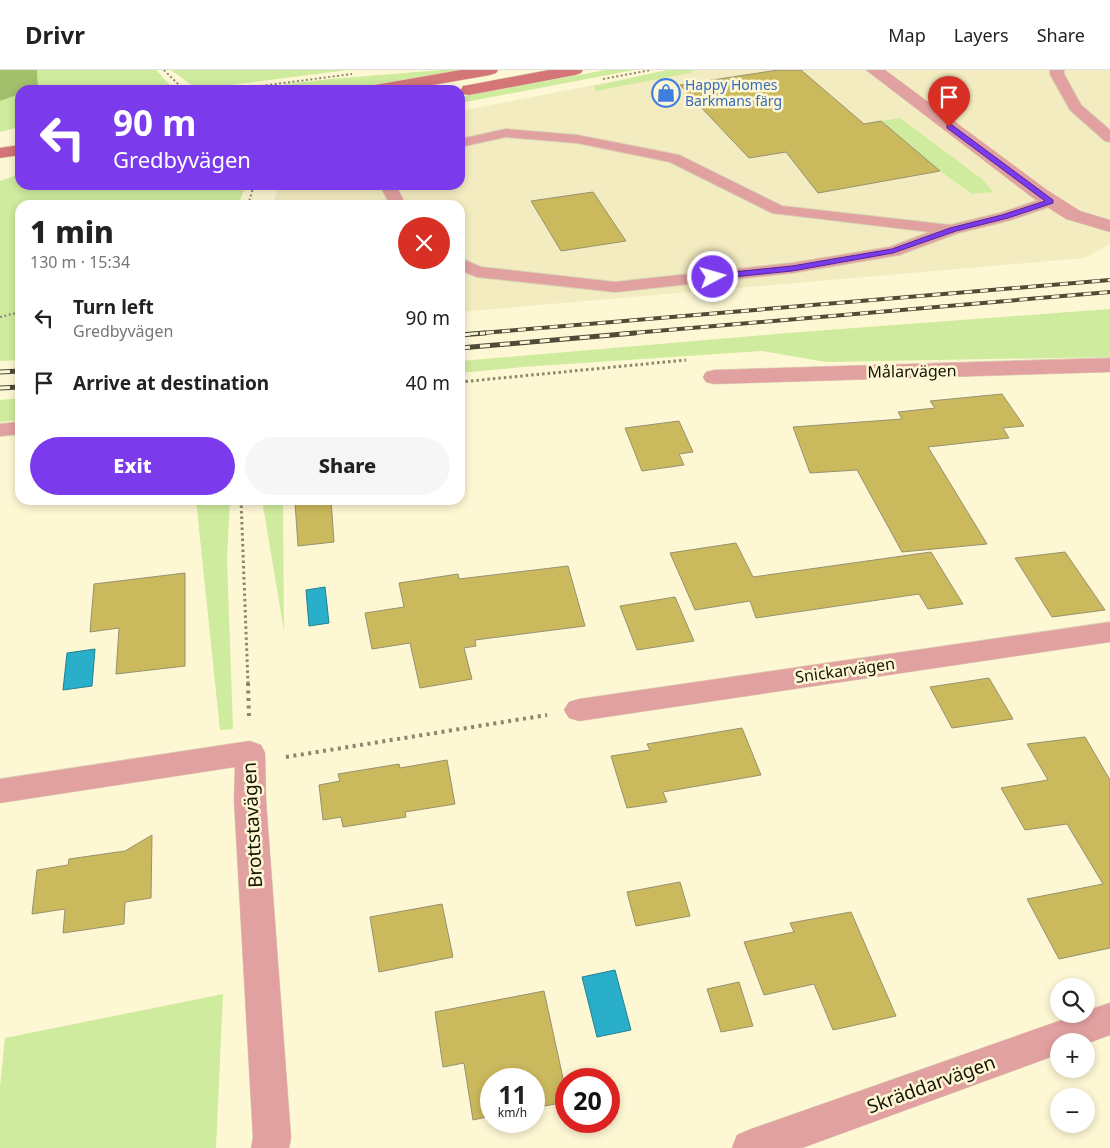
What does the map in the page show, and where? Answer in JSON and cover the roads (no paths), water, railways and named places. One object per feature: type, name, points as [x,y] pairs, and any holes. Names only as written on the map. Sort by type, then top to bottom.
[{"type":"main road","points":[[404,85],[490,70]]},
{"type":"main road","points":[[465,91],[575,70]]},
{"type":"main road","points":[[0,153],[15,151]]},
{"type":"main road","points":[[0,168],[15,165]]},
{"type":"street","points":[[874,70],[1051,201],[1073,215],[1110,226]]},
{"type":"street","name":"Målarvägen","points":[[714,377],[1110,365]]},
{"type":"street","name":"Snickarvägen","points":[[580,710],[1110,632]]},
{"type":"street","name":"Brottstavägen","points":[[0,791],[250,753],[250,800],[272,1138],[270,1148]]},
{"type":"street","name":"Skräddarvägen","points":[[751,1148],[1110,1019]]},
{"type":"lane","points":[[1057,70],[1057,74],[1075,107],[1110,138]]},
{"type":"lane","points":[[465,142],[506,133],[577,139],[674,158],[778,210],[953,229]]},
{"type":"lane","points":[[465,266],[477,272],[615,287],[792,268],[893,251],[953,229],[1005,217],[1051,201]]},
{"type":"lane","points":[[0,430],[15,428]]},
{"type":"water","points":[[325,587],[329,623],[309,626],[306,590]]},
{"type":"water","points":[[95,649],[92,686],[63,690],[67,653]]},
{"type":"water","points":[[615,970],[631,1030],[597,1037],[582,977]]},
{"type":"railway","points":[[470,334],[1110,280]]},
{"type":"railway","points":[[621,334],[1110,292]]},
{"type":"railway","points":[[465,335],[485,333]]},
{"type":"railway","points":[[465,348],[635,333]]},
{"type":"railway","points":[[0,372],[15,371]]},
{"type":"railway","points":[[0,388],[15,387]]},
{"type":"place","name":"Happy Homes Barkmans färg","points":[[666,93]]}]
